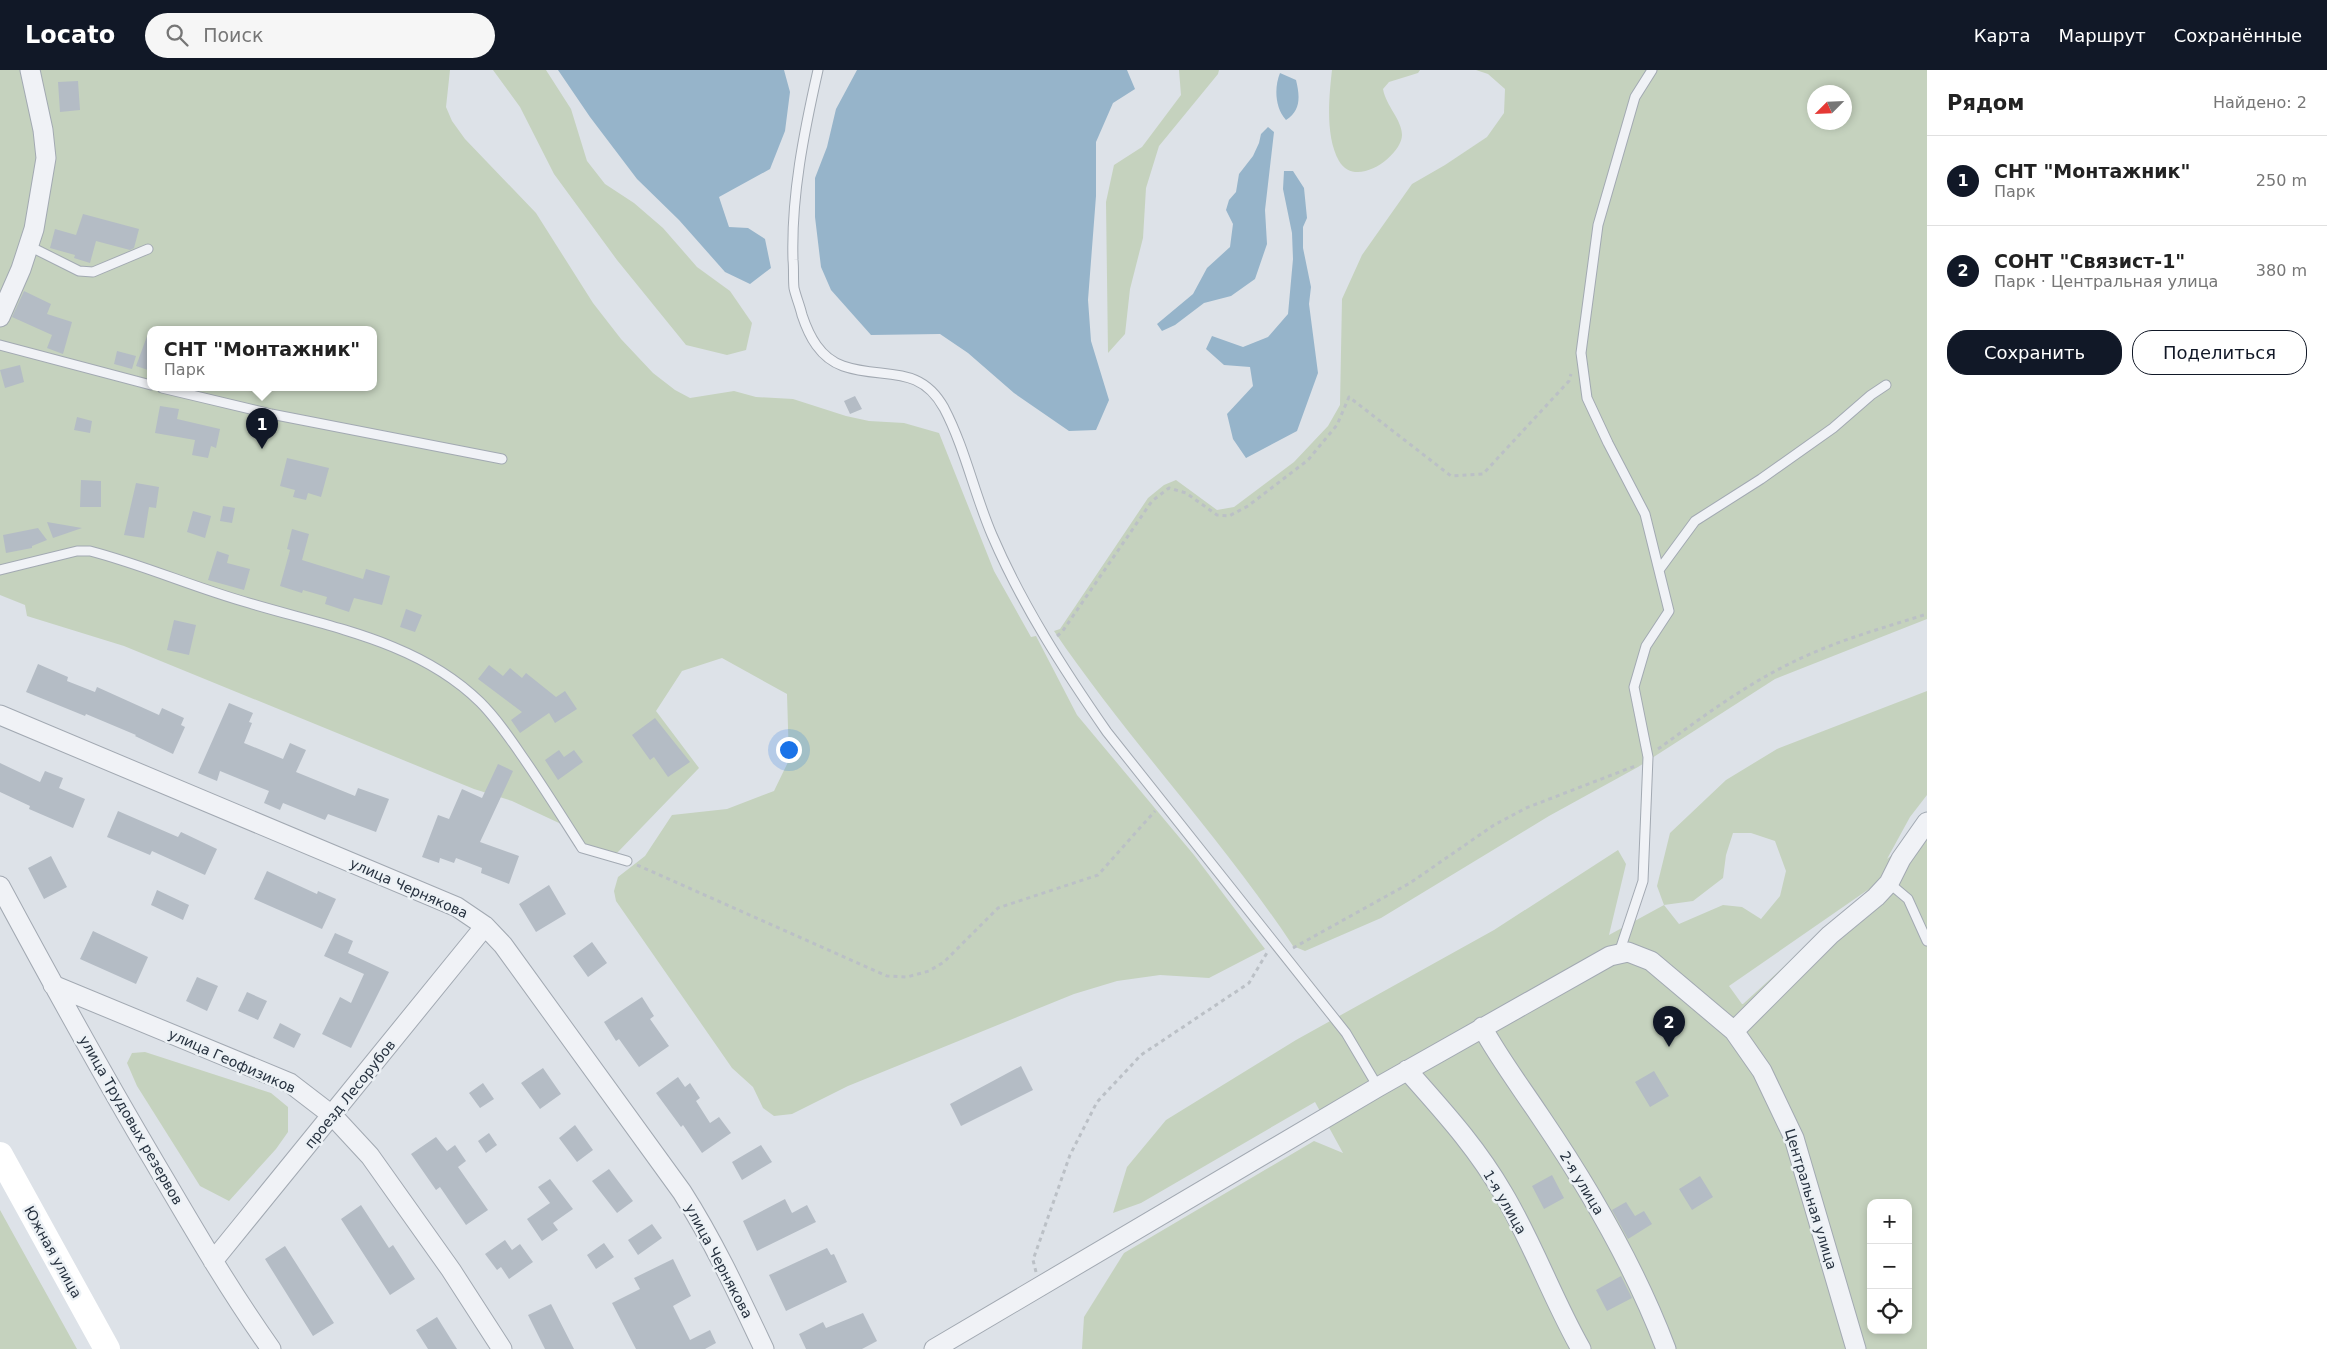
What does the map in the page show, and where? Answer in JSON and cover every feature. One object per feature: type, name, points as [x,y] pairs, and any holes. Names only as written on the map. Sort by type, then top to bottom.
[{"type":"main road","name":"Южная улица","points":[[0,1155],[107,1349]]},
{"type":"street","points":[[0,317],[34,229],[46,158],[43,130],[30,70]]},
{"type":"street","name":"улица Чернякова","points":[[0,715],[457,907],[485,926],[503,945],[682,1192],[704,1226],[764,1349]]},
{"type":"street","points":[[1734,1031],[1830,935],[1876,897],[1889,883],[1901,859],[1927,822]]},
{"type":"street","name":"улица Трудовых резервов","points":[[0,886],[53,985],[213,1262],[271,1349]]},
{"type":"street","name":"проезд Лесорубов","points":[[213,1262],[485,926]]},
{"type":"street","points":[[934,1349],[1407,1070],[1610,956],[1619,953]]},
{"type":"street","name":"Центральная улица","points":[[1619,953],[1639,954],[1651,960],[1734,1031],[1762,1071],[1794,1138],[1856,1349]]},
{"type":"street","name":"улица Геофизиков","points":[[53,985],[290,1083],[333,1116],[370,1156],[451,1270],[502,1349]]},
{"type":"street","name":"2-я улица","points":[[1482,1027],[1499,1058],[1540,1116],[1596,1205],[1648,1306],[1666,1349]]},
{"type":"street","name":"1-я улица","points":[[1407,1070],[1463,1134],[1502,1191],[1516,1216],[1559,1309],[1581,1349]]},
{"type":"lane","points":[[818,70],[797,179],[792,234],[794,288],[806,327],[816,347],[840,365],[864,372],[907,375],[921,382],[935,393],[957,436],[992,536],[1048,641],[1106,732],[1164,801],[1273,943],[1346,1034],[1378,1087]]},
{"type":"lane","points":[[1619,953],[1644,881],[1648,757],[1634,687],[1646,646],[1669,611],[1645,514],[1587,398],[1581,347],[1598,225],[1635,98],[1652,70]]},
{"type":"lane","points":[[29,246],[79,271],[93,272],[148,249]]},
{"type":"lane","points":[[0,345],[147,384]]},
{"type":"lane","points":[[1659,570],[1695,521],[1761,479],[1825,434],[1886,385]]},
{"type":"lane","points":[[175,391],[272,414],[502,459]]},
{"type":"lane","points":[[0,570],[77,551],[90,551],[248,603],[356,633],[390,646],[448,677],[481,702],[506,732],[582,848],[628,861]]},
{"type":"lane","points":[[1889,883],[1908,899],[1927,941]]},
{"type":"path","points":[[1048,641],[1062,632],[1152,500],[1169,488],[1186,493],[1217,515],[1229,516],[1248,506],[1308,460],[1337,425],[1349,397],[1451,476],[1483,474],[1569,381],[1581,347]]},
{"type":"path","points":[[1282,954],[1410,883],[1502,821],[1526,808],[1640,764],[1716,707],[1794,661],[1859,636],[1927,614]]},
{"type":"path","points":[[628,861],[887,976],[907,976],[929,971],[944,962],[998,908],[1098,875],[1164,801]]},
{"type":"path","points":[[1039,1287],[1033,1260],[1070,1155],[1097,1102],[1141,1055],[1249,983],[1273,943]]},
{"type":"green space","points":[[0,70],[450,70],[446,107],[452,121],[465,139],[536,213],[593,303],[621,339],[653,373],[675,390],[690,398],[734,391],[756,397],[793,399],[846,416],[869,421],[904,423],[939,433],[994,571],[1031,637],[1036,636],[1077,715],[1194,855],[1265,949],[1209,978],[1160,975],[1117,981],[1074,994],[848,1086],[792,1114],[774,1116],[763,1108],[753,1087],[732,1068],[616,901],[614,891],[618,877],[645,856],[672,815],[727,809],[774,791],[789,760],[787,694],[722,658],[682,671],[656,711],[699,768],[616,854],[589,847],[559,823],[512,801],[474,789],[124,646],[27,616],[25,605],[0,595]]},
{"type":"green space","points":[[493,70],[546,70],[571,109],[587,161],[605,184],[634,203],[663,228],[697,267],[730,291],[752,323],[746,350],[727,355],[686,345],[617,260],[554,174],[520,107]]},
{"type":"green space","points":[[1179,70],[1219,70],[1218,74],[1159,146],[1146,188],[1143,238],[1130,289],[1125,334],[1108,353],[1106,202],[1114,165],[1142,147],[1181,95]]},
{"type":"green space","points":[[1332,70],[1420,70],[1418,73],[1389,82],[1383,89],[1402,135],[1395,152],[1387,160],[1366,171],[1356,172],[1347,169],[1339,161],[1335,151],[1329,116]]},
{"type":"green space","points":[[1476,70],[1927,70],[1927,619],[1775,679],[1638,767],[1549,816],[1381,918],[1305,951],[1293,946],[1265,905],[1112,711],[1054,631],[1060,629],[1148,498],[1164,485],[1176,480],[1217,510],[1234,507],[1294,462],[1328,426],[1340,405],[1342,299],[1362,255],[1412,184],[1487,137],[1504,113],[1505,89],[1488,74]]},
{"type":"green space","points":[[1927,691],[1927,795],[1910,817],[1887,859],[1927,827],[1927,1349],[1082,1349],[1084,1317],[1124,1253],[1314,1141],[1343,1153],[1315,1102],[1141,1203],[1113,1213],[1127,1167],[1166,1120],[1296,1040],[1494,930],[1618,850],[1626,864],[1609,935],[1664,905],[1657,886],[1670,833],[1726,780],[1777,749]],"holes":[[[1733,833],[1751,833],[1775,841],[1786,871],[1780,896],[1761,919],[1742,907],[1723,905],[1679,924],[1664,905],[1693,901],[1723,878],[1726,855]],[[1869,889],[1743,1004],[1742,1004],[1729,986]]]},
{"type":"green space","points":[[145,1052],[271,1093],[288,1107],[288,1132],[276,1149],[229,1201],[200,1186],[137,1086],[127,1063],[132,1053]]},
{"type":"green space","points":[[0,1210],[77,1349],[0,1349]]},
{"type":"water","points":[[558,70],[784,70],[790,92],[785,131],[770,169],[719,197],[729,227],[748,228],[765,239],[771,268],[750,284],[725,272],[679,220],[637,179],[590,117]]},
{"type":"water","points":[[857,70],[1127,70],[1135,89],[1113,103],[1096,142],[1096,196],[1088,300],[1091,341],[1109,400],[1096,430],[1069,431],[1014,393],[968,353],[940,334],[871,335],[831,290],[821,267],[815,217],[815,178],[827,147],[836,109]]},
{"type":"water","points":[[1280,73],[1296,80],[1298,92],[1297,108],[1286,120],[1280,110],[1276,91]]},
{"type":"water","points":[[1268,127],[1274,132],[1265,210],[1267,244],[1255,279],[1231,296],[1204,303],[1175,325],[1162,331],[1157,324],[1193,294],[1207,268],[1230,247],[1233,224],[1226,210],[1229,200],[1236,192],[1239,174],[1253,156],[1261,134]]},
{"type":"water","points":[[1284,171],[1293,171],[1304,188],[1307,218],[1303,227],[1303,248],[1311,287],[1309,304],[1318,373],[1297,431],[1246,458],[1233,439],[1227,414],[1253,386],[1250,367],[1224,365],[1206,349],[1212,336],[1243,347],[1268,337],[1288,314],[1293,259],[1292,233],[1283,189]]},
{"type":"building","points":[[78,81],[80,110],[60,112],[58,82]]},
{"type":"building","points":[[83,214],[139,229],[134,248],[130,250],[96,241],[90,263],[74,258],[75,255],[50,248],[55,229],[76,235]]},
{"type":"building","points":[[24,291],[51,304],[47,314],[72,322],[63,354],[47,348],[52,335],[12,317]]},
{"type":"building","points":[[147,336],[147,370],[136,366]]},
{"type":"building","points":[[117,351],[136,356],[132,369],[114,364]]},
{"type":"building","points":[[20,365],[24,382],[5,388],[0,370]]},
{"type":"building","points":[[855,396],[862,409],[850,414],[844,401]]},
{"type":"building","points":[[160,406],[179,409],[177,419],[220,429],[216,448],[211,446],[208,458],[192,455],[195,440],[155,433]]},
{"type":"building","points":[[77,417],[92,421],[90,433],[74,430]]},
{"type":"building","points":[[287,458],[329,468],[321,497],[308,493],[306,500],[293,497],[295,490],[280,486]]},
{"type":"building","points":[[81,480],[101,481],[101,507],[80,507]]},
{"type":"building","points":[[136,483],[159,487],[156,508],[149,507],[144,538],[124,535]]},
{"type":"building","points":[[223,506],[235,508],[232,523],[220,521]]},
{"type":"building","points":[[193,511],[211,516],[205,538],[187,532]]},
{"type":"building","points":[[47,522],[82,528],[53,538]]},
{"type":"building","points":[[38,528],[47,540],[32,546],[32,548],[6,553],[3,535]]},
{"type":"building","points":[[292,529],[309,534],[302,560],[363,579],[366,569],[390,576],[382,605],[354,598],[349,612],[325,604],[327,597],[303,590],[302,593],[280,586],[290,550],[287,549]]},
{"type":"building","points":[[217,551],[229,555],[227,563],[250,569],[244,590],[208,580]]},
{"type":"building","points":[[406,609],[422,615],[415,632],[400,627]]},
{"type":"building","points":[[174,620],[196,625],[189,655],[167,650]]},
{"type":"building","points":[[38,664],[68,677],[67,681],[95,692],[97,687],[159,715],[162,708],[184,718],[181,725],[185,727],[173,754],[136,735],[26,692]]},
{"type":"building","points":[[489,665],[503,676],[510,668],[522,678],[526,673],[556,697],[565,691],[577,709],[555,723],[549,713],[520,733],[511,720],[522,712],[478,679]]},
{"type":"building","points":[[229,703],[253,713],[249,722],[252,723],[244,743],[283,759],[290,743],[306,750],[296,772],[355,796],[358,788],[389,799],[376,832],[328,814],[325,820],[283,803],[280,810],[264,803],[269,791],[220,771],[217,781],[198,773]]},
{"type":"building","points":[[655,718],[690,762],[668,777],[654,757],[650,760],[632,735]]},
{"type":"building","points":[[559,750],[564,757],[574,750],[583,762],[558,780],[545,760]]},
{"type":"building","points":[[0,763],[40,782],[45,771],[63,778],[59,788],[85,799],[73,828],[29,809],[30,806],[0,792]]},
{"type":"building","points":[[498,764],[513,771],[480,842],[519,856],[509,884],[481,873],[482,868],[456,858],[454,863],[440,858],[439,863],[422,857],[438,815],[449,819],[462,789],[482,798]]},
{"type":"building","points":[[118,811],[178,837],[181,832],[217,849],[205,875],[152,851],[150,855],[107,837]]},
{"type":"building","points":[[51,856],[67,887],[44,899],[28,868]]},
{"type":"building","points":[[267,871],[317,894],[318,891],[336,899],[322,929],[254,899]]},
{"type":"building","points":[[549,885],[566,914],[536,932],[519,904]]},
{"type":"building","points":[[157,890],[189,905],[183,920],[151,905]]},
{"type":"building","points":[[93,931],[148,957],[136,984],[80,959]]},
{"type":"building","points":[[335,933],[353,941],[348,953],[389,972],[351,1048],[322,1034],[340,997],[351,1003],[364,974],[324,956]]},
{"type":"building","points":[[592,942],[607,963],[588,977],[573,956]]},
{"type":"building","points":[[197,977],[218,986],[207,1011],[186,1001]]},
{"type":"building","points":[[247,992],[267,1001],[258,1020],[238,1011]]},
{"type":"building","points":[[642,997],[654,1016],[650,1019],[669,1046],[639,1067],[619,1039],[616,1041],[604,1022]]},
{"type":"building","points":[[280,1023],[301,1034],[294,1048],[273,1038]]},
{"type":"building","points":[[1021,1066],[1033,1090],[961,1126],[950,1104]]},
{"type":"building","points":[[543,1068],[561,1094],[540,1109],[521,1083]]},
{"type":"building","points":[[1654,1071],[1669,1096],[1650,1107],[1635,1082]]},
{"type":"building","points":[[678,1077],[685,1087],[690,1083],[700,1098],[696,1101],[710,1123],[719,1117],[731,1133],[702,1153],[683,1125],[681,1127],[656,1093]]},
{"type":"building","points":[[483,1083],[494,1099],[480,1108],[469,1093]]},
{"type":"building","points":[[575,1125],[593,1150],[577,1162],[559,1138]]},
{"type":"building","points":[[489,1133],[497,1145],[486,1153],[478,1141]]},
{"type":"building","points":[[436,1137],[447,1151],[455,1145],[466,1161],[458,1167],[488,1210],[466,1225],[440,1187],[436,1190],[411,1154]]},
{"type":"building","points":[[761,1145],[772,1162],[742,1180],[732,1162]]},
{"type":"building","points":[[609,1169],[633,1201],[617,1213],[592,1181]]},
{"type":"building","points":[[1552,1175],[1564,1198],[1544,1209],[1532,1186]]},
{"type":"building","points":[[1700,1176],[1713,1197],[1692,1210],[1679,1189]]},
{"type":"building","points":[[550,1179],[573,1209],[553,1223],[558,1230],[542,1241],[527,1219],[550,1203],[538,1187]]},
{"type":"building","points":[[785,1199],[792,1213],[807,1205],[816,1222],[757,1251],[743,1221]]},
{"type":"building","points":[[1626,1202],[1635,1216],[1644,1211],[1652,1224],[1628,1239],[1612,1210]]},
{"type":"building","points":[[361,1205],[389,1248],[393,1245],[415,1279],[390,1295],[341,1219]]},
{"type":"building","points":[[652,1224],[662,1238],[638,1255],[628,1240]]},
{"type":"building","points":[[505,1240],[512,1250],[520,1244],[533,1262],[509,1279],[501,1267],[497,1270],[485,1254]]},
{"type":"building","points":[[604,1243],[614,1257],[596,1269],[587,1255]]},
{"type":"building","points":[[285,1246],[334,1323],[313,1336],[265,1259]]},
{"type":"building","points":[[827,1248],[831,1255],[834,1254],[847,1282],[786,1311],[769,1275]]},
{"type":"building","points":[[673,1259],[691,1296],[673,1306],[690,1340],[710,1330],[716,1343],[705,1349],[636,1349],[612,1303],[640,1289],[634,1278]]},
{"type":"building","points":[[1621,1276],[1632,1298],[1607,1311],[1596,1290]]},
{"type":"building","points":[[551,1304],[574,1349],[545,1349],[528,1315]]},
{"type":"building","points":[[863,1313],[877,1341],[862,1349],[806,1349],[799,1334],[823,1322],[826,1328]]},
{"type":"building","points":[[437,1317],[457,1349],[428,1349],[416,1330]]},
{"type":"place","name":"СНТ \"Монтажник\"","points":[[262,449]]},
{"type":"place","name":"СОНТ \"Связист-1\"","points":[[1669,1047]]}]
